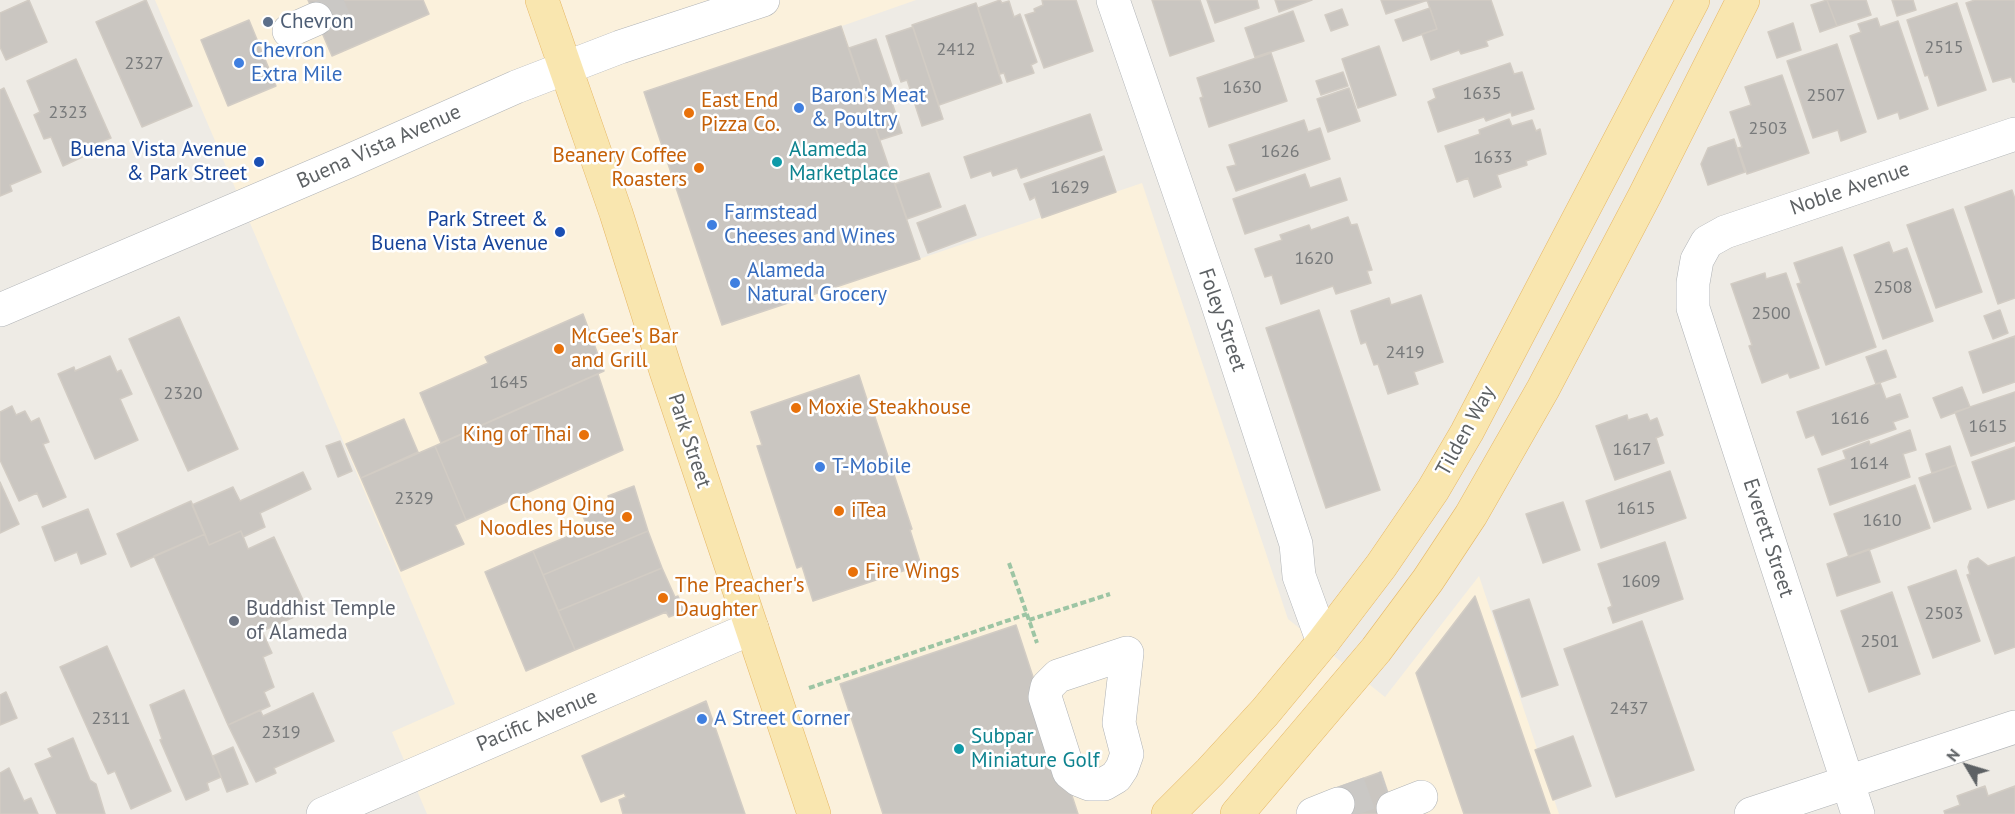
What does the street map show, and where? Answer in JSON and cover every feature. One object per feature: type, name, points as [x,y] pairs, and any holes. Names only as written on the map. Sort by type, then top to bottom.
[{"type":"main road","name":"Park Street","points":[[542,0],[616,213],[814,814]]},
{"type":"main road","name":"Tilden Way","points":[[1168,814],[1265,712],[1323,642],[1381,566],[1433,490],[1467,432],[1694,0]]},
{"type":"main road","points":[[1237,814],[1376,650],[1428,580],[1471,515],[1575,328],[1743,0]]},
{"type":"street","name":"Buena Vista Avenue","points":[[0,310],[507,91],[620,48],[763,0]]},
{"type":"street","name":"Foley Street","points":[[1113,0],[1215,296],[1296,544],[1299,576],[1323,642]]},
{"type":"street","name":"Noble Avenue","points":[[1697,260],[1707,242],[1725,231],[2015,134]]},
{"type":"street","name":"Everett Street","points":[[1697,260],[1693,283],[1693,308],[1858,814]]},
{"type":"street","name":"Pacific Avenue","points":[[323,814],[752,628]]},
{"type":"street","points":[[1751,814],[2015,727]]},
{"type":"path","points":[[1009,563],[1037,643]]},
{"type":"path","points":[[1029,620],[1110,594]]},
{"type":"path","points":[[776,699],[1027,614]]},
{"type":"shaded area","points":[[155,0],[916,0],[842,26],[919,259],[1142,183],[1288,619],[1385,697],[1479,576],[1559,814],[427,814],[392,732],[455,704]]},
{"type":"building","points":[[29,0],[47,42],[6,60],[0,47],[0,13]]},
{"type":"building","points":[[146,0],[192,106],[142,127],[96,22]]},
{"type":"building","points":[[308,0],[423,0],[429,14],[332,56]]},
{"type":"building","points":[[1000,0],[1002,3],[1009,1],[1014,17],[1020,14],[1037,62],[1031,65],[1034,73],[1007,82],[1004,73],[1000,74],[978,8]]},
{"type":"building","points":[[1042,0],[1076,0],[1093,51],[1044,68],[1025,15],[1035,12],[1034,9],[1043,5]]},
{"type":"building","points":[[1152,0],[1200,0],[1214,41],[1170,56]]},
{"type":"building","points":[[1207,0],[1257,0],[1259,8],[1215,23]]},
{"type":"building","points":[[1275,0],[1312,0],[1279,12]]},
{"type":"building","points":[[1381,0],[1428,0],[1386,14]]},
{"type":"building","points":[[1427,0],[1491,0],[1503,35],[1486,41],[1488,46],[1461,54],[1459,50],[1431,60],[1422,34],[1437,29]]},
{"type":"building","points":[[1827,0],[1837,26],[1820,32],[1811,5]]},
{"type":"building","points":[[1827,0],[1866,0],[1871,15],[1837,26]]},
{"type":"building","points":[[1892,0],[1913,0],[1916,10],[1897,16]]},
{"type":"building","points":[[1975,0],[2015,0],[2015,82],[2011,77],[1993,82],[1966,3]]},
{"type":"building","points":[[976,3],[1002,83],[939,105],[912,25]]},
{"type":"building","points":[[1957,3],[1986,90],[1938,106],[1928,75],[1925,76],[1907,20]]},
{"type":"building","points":[[1430,8],[1437,29],[1403,41],[1395,20]]},
{"type":"building","points":[[1342,9],[1348,25],[1331,31],[1325,15]]},
{"type":"building","points":[[1293,11],[1304,41],[1255,57],[1245,28]]},
{"type":"building","points":[[1877,18],[1880,27],[1898,21],[1928,109],[1900,119],[1898,112],[1878,119],[1850,36],[1861,32],[1858,24]]},
{"type":"building","name":"Chevron Extra Mile","points":[[249,20],[276,86],[228,106],[201,40]]},
{"type":"building","points":[[1793,23],[1801,50],[1777,58],[1768,32]]},
{"type":"building","name":"Alameda Marketplace","points":[[841,26],[920,259],[722,325],[644,92]]},
{"type":"building","points":[[913,27],[943,119],[922,126],[907,80],[901,82],[886,36]]},
{"type":"building","points":[[876,39],[892,86],[887,87],[902,133],[880,140],[849,48]]},
{"type":"building","points":[[1837,44],[1866,132],[1841,141],[1838,130],[1813,138],[1787,61]]},
{"type":"building","points":[[1379,46],[1396,95],[1358,108],[1342,59]]},
{"type":"building","points":[[1271,53],[1287,101],[1209,127],[1200,98],[1203,97],[1197,78]]},
{"type":"building","points":[[76,59],[111,138],[90,146],[93,152],[63,166],[51,137],[44,139],[34,115],[40,112],[27,81]]},
{"type":"building","points":[[1510,63],[1514,74],[1522,72],[1534,109],[1512,116],[1511,112],[1486,121],[1484,117],[1438,132],[1428,102],[1436,98],[1433,89]]},
{"type":"building","points":[[1343,72],[1348,86],[1321,95],[1316,81]]},
{"type":"building","points":[[1782,75],[1809,153],[1747,174],[1738,148],[1742,147],[1730,112],[1751,105],[1745,87]]},
{"type":"building","points":[[4,88],[41,172],[10,185],[12,191],[0,196],[0,90]]},
{"type":"building","points":[[1349,88],[1360,121],[1328,132],[1317,99]]},
{"type":"building","points":[[1090,114],[1102,150],[1021,178],[1017,168],[993,176],[991,171],[971,178],[964,157]]},
{"type":"building","points":[[1509,119],[1512,126],[1532,120],[1536,131],[1540,129],[1546,154],[1526,161],[1527,165],[1497,175],[1501,187],[1474,197],[1468,178],[1457,182],[1445,146],[1480,134],[1479,130]]},
{"type":"building","points":[[1304,120],[1308,132],[1320,128],[1330,159],[1236,191],[1227,167],[1236,165],[1229,145]]},
{"type":"building","points":[[1734,139],[1745,172],[1708,185],[1701,164],[1708,148]]},
{"type":"building","points":[[1104,156],[1116,192],[1042,218],[1035,197],[1030,200],[1024,184]]},
{"type":"building","points":[[929,173],[941,207],[907,219],[895,184]]},
{"type":"building","points":[[1305,174],[1310,188],[1340,178],[1347,200],[1245,234],[1233,199]]},
{"type":"building","points":[[2012,190],[2015,199],[2015,298],[1998,304],[1965,207]]},
{"type":"building","points":[[965,205],[976,235],[928,253],[917,223]]},
{"type":"building","points":[[1953,209],[1982,292],[1936,308],[1907,225]]},
{"type":"building","points":[[1348,217],[1351,225],[1357,224],[1372,270],[1367,271],[1371,283],[1336,294],[1333,286],[1281,304],[1272,275],[1265,277],[1255,249],[1282,240],[1280,235],[1309,225],[1311,230]]},
{"type":"building","points":[[1889,242],[1893,253],[1907,248],[1933,321],[1883,339],[1854,255]]},
{"type":"building","points":[[1842,247],[1876,347],[1826,365],[1797,284],[1801,283],[1794,263]]},
{"type":"building","points":[[1765,273],[1766,279],[1786,273],[1819,368],[1790,378],[1788,373],[1762,383],[1749,346],[1752,345],[1731,284]]},
{"type":"building","points":[[1421,295],[1443,362],[1414,372],[1418,384],[1388,394],[1378,364],[1374,365],[1366,342],[1361,344],[1351,311],[1389,298],[1391,305]]},
{"type":"building","points":[[1319,310],[1380,490],[1326,508],[1266,328]]},
{"type":"building","points":[[2000,310],[2008,333],[1993,339],[1984,316]]},
{"type":"building","points":[[583,314],[604,371],[441,443],[420,393],[488,363],[485,357]]},
{"type":"building","points":[[179,317],[238,449],[188,471],[129,339]]},
{"type":"building","points":[[2015,336],[2015,382],[1983,393],[1969,352]]},
{"type":"building","points":[[1886,350],[1896,377],[1876,384],[1866,357]]},
{"type":"building","points":[[110,356],[117,372],[121,370],[132,394],[120,399],[138,440],[95,459],[58,374],[74,367],[75,371]]},
{"type":"building","points":[[598,374],[623,450],[466,520],[435,446]]},
{"type":"building","points":[[859,375],[912,529],[910,530],[921,565],[813,601],[802,566],[797,568],[757,446],[762,445],[751,412]]},
{"type":"building","points":[[1880,383],[1886,399],[1900,394],[1908,417],[1893,422],[1896,429],[1822,455],[1814,435],[1806,438],[1797,412]]},
{"type":"building","points":[[1962,387],[1970,407],[1941,418],[1933,398]]},
{"type":"building","points":[[2015,392],[2015,441],[1971,456],[1955,412]]},
{"type":"building","points":[[12,406],[16,415],[25,411],[31,422],[39,418],[49,442],[43,444],[66,497],[43,507],[37,493],[19,501],[0,460],[0,412]]},
{"type":"building","points":[[1647,414],[1650,421],[1657,418],[1663,435],[1656,438],[1664,463],[1615,480],[1596,426],[1627,415],[1628,420]]},
{"type":"building","points":[[404,419],[418,452],[361,478],[346,444]]},
{"type":"building","points":[[1910,430],[1916,450],[1903,454],[1910,477],[1830,505],[1818,469],[1846,459],[1843,451],[1869,441],[1870,445]]},
{"type":"building","points":[[340,441],[352,471],[338,477],[326,446]]},
{"type":"building","points":[[435,446],[466,520],[455,525],[464,544],[401,571],[361,478]]},
{"type":"building","points":[[1950,446],[1956,465],[1932,473],[1926,454]]},
{"type":"building","points":[[2015,447],[2015,499],[1988,508],[1972,462]]},
{"type":"building","points":[[1956,465],[1971,509],[1934,522],[1919,478]]},
{"type":"building","points":[[1670,471],[1686,518],[1601,548],[1586,501]]},
{"type":"building","points":[[303,472],[311,489],[260,513],[265,527],[243,537],[241,531],[209,545],[192,505],[233,487],[240,501]]},
{"type":"building","points":[[0,482],[19,524],[0,533]]},
{"type":"building","points":[[1915,485],[1930,528],[1849,557],[1834,514]]},
{"type":"building","points":[[634,486],[648,531],[543,575],[533,551],[588,528],[582,514],[611,503],[608,496]]},
{"type":"building","points":[[191,501],[205,534],[131,567],[117,534]]},
{"type":"building","points":[[1563,502],[1580,550],[1543,563],[1526,514]]},
{"type":"building","points":[[88,509],[106,554],[81,564],[77,552],[55,561],[42,527]]},
{"type":"building","name":"Buddhist Temple of Alameda","points":[[241,531],[248,549],[274,537],[308,611],[262,631],[272,653],[263,657],[274,687],[264,692],[270,706],[228,725],[154,556],[205,534],[209,545]]},
{"type":"building","points":[[648,531],[662,568],[558,611],[543,575]]},
{"type":"building","points":[[1665,542],[1683,599],[1613,623],[1608,608],[1612,606],[1598,564]]},
{"type":"building","points":[[1869,549],[1880,582],[1837,596],[1827,564]]},
{"type":"building","points":[[533,551],[575,650],[526,671],[485,572]]},
{"type":"building","points":[[2015,557],[2015,647],[1995,654],[1967,575],[1970,574],[1968,567],[1970,561],[1978,558],[1988,566]]},
{"type":"building","points":[[662,568],[684,611],[669,617],[666,612],[575,650],[558,611]]},
{"type":"building","points":[[1956,570],[1980,641],[1933,658],[1908,587]]},
{"type":"building","points":[[1892,592],[1920,674],[1869,692],[1841,611]]},
{"type":"building","points":[[1475,596],[1550,814],[1464,814],[1416,673]]},
{"type":"building","points":[[1529,599],[1558,685],[1522,697],[1493,611]]},
{"type":"building","points":[[1642,621],[1694,770],[1616,797],[1564,649]]},
{"type":"building","name":"Subpar Miniature Golf","points":[[1016,625],[1078,814],[883,814],[840,684]]},
{"type":"building","points":[[107,646],[171,791],[131,809],[115,771],[108,774],[60,667]]},
{"type":"building","points":[[184,690],[221,777],[207,783],[209,790],[186,800],[160,740],[162,739],[150,705]]},
{"type":"building","points":[[6,692],[17,718],[0,725],[0,695]]},
{"type":"building","points":[[313,693],[334,741],[274,768],[276,773],[256,782],[228,725],[260,710],[263,716]]},
{"type":"building","points":[[706,701],[745,814],[623,814],[619,800],[626,797],[624,793],[601,802],[582,756]]},
{"type":"building","points":[[1573,736],[1591,786],[1553,800],[1535,750]]},
{"type":"building","points":[[73,738],[90,780],[96,784],[105,814],[57,814],[35,764],[52,757],[48,749]]},
{"type":"building","points":[[233,747],[248,784],[227,792],[213,756]]},
{"type":"building","points":[[9,768],[24,801],[31,798],[38,814],[0,814],[0,773]]},
{"type":"building","points":[[1381,772],[1395,814],[1341,814],[1333,789]]},
{"type":"building","points":[[1985,786],[1988,796],[2015,786],[2015,814],[1945,814],[1944,811],[1960,805],[1957,796]]},
{"type":"tunnel","points":[[316,19],[359,0]]},
{"type":"tunnel","points":[[1338,804],[1386,787]]},
{"type":"place","name":"Chevron","points":[[268,22]]},
{"type":"place","name":"Chevron Extra Mile","points":[[239,63]]},
{"type":"place","name":"Baron's Meat & Poultry","points":[[799,108]]},
{"type":"place","name":"East End Pizza Co.","points":[[689,113]]},
{"type":"place","name":"Buena Vista Avenue & Park Street","points":[[259,162]]},
{"type":"place","name":"Alameda Marketplace","points":[[777,162]]},
{"type":"place","name":"Beanery Coffee Roasters","points":[[699,168]]},
{"type":"place","name":"Farmstead Cheeses and Wines","points":[[712,225]]},
{"type":"place","name":"Park Street & Buena Vista Avenue","points":[[560,232]]},
{"type":"place","name":"Alameda Natural Grocery","points":[[735,283]]},
{"type":"place","name":"McGee's Bar and Grill","points":[[559,349]]},
{"type":"place","name":"Moxie Steakhouse","points":[[796,408]]},
{"type":"place","name":"King of Thai","points":[[584,435]]},
{"type":"place","name":"T-Mobile","points":[[820,467]]},
{"type":"place","name":"iTea","points":[[839,511]]},
{"type":"place","name":"Chong Qing Noodles House","points":[[627,517]]},
{"type":"place","name":"Fire Wings","points":[[853,572]]},
{"type":"place","name":"The Preacher's Daughter","points":[[663,598]]},
{"type":"place","name":"Buddhist Temple of Alameda","points":[[234,621]]},
{"type":"place","name":"A Street Corner","points":[[702,719]]},
{"type":"place","name":"Subpar Miniature Golf","points":[[959,749]]}]
